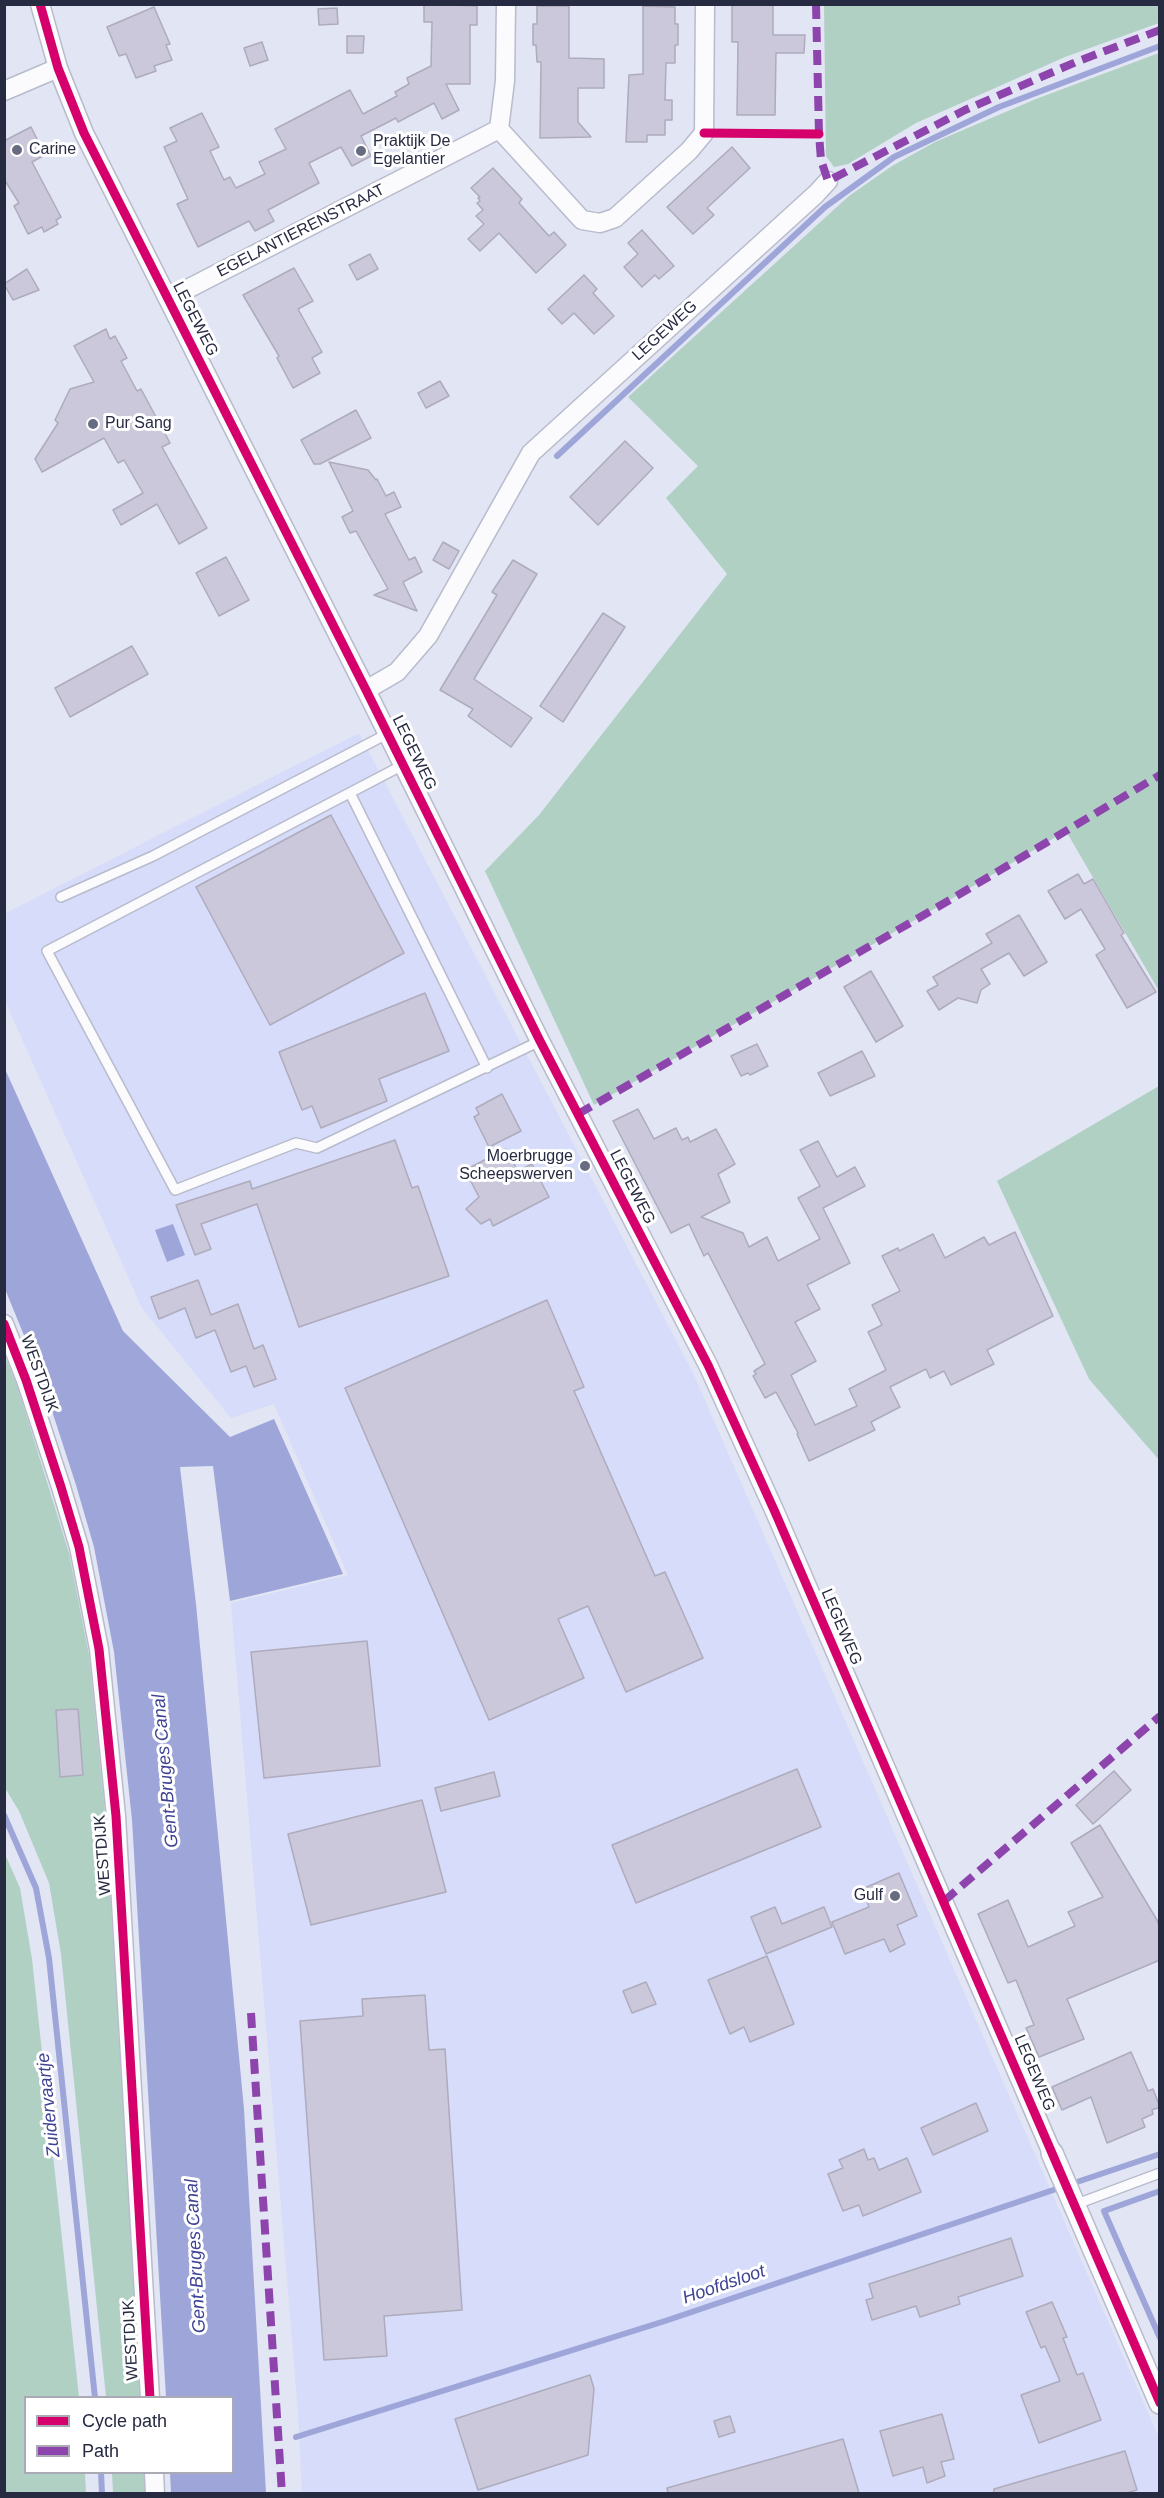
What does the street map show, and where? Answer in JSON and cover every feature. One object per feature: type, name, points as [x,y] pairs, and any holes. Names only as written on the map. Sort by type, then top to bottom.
[{"type":"street","name":"LEGEWEG","points":[[39,4],[58,68],[84,133],[366,690],[540,1041],[708,1365],[789,1544],[1160,2403]]},
{"type":"street","points":[[506,4],[506,81],[499,129],[582,220],[600,224],[615,218],[689,151],[704,133],[705,4]]},
{"type":"street","points":[[4,91],[58,68]]},
{"type":"street","name":"EGELANTIERENSTRAAT","points":[[168,299],[499,129]]},
{"type":"street","name":"LEGEWEG","points":[[366,690],[397,672],[428,636],[531,453],[808,202],[828,181]]},
{"type":"street","name":"WESTDIJK","points":[[4,1324],[26,1380],[79,1547],[99,1649],[116,1816],[150,2396]]},
{"type":"street","points":[[154,2474],[155,2493]]},
{"type":"lane","points":[[61,897],[153,856],[387,734]]},
{"type":"lane","points":[[403,765],[47,951],[175,1190],[296,1143],[318,1148],[540,1041]]},
{"type":"lane","points":[[350,793],[487,1068]]},
{"type":"lane","points":[[1074,2205],[1160,2173]]},
{"type":"shaded area","points":[[359,733],[693,1373],[1159,2438],[1159,2493],[302,2493],[298,2412],[231,1603],[348,1575],[274,1404],[231,1418],[142,1308],[5,1001],[4,914]]},
{"type":"green space","points":[[824,5],[1159,5],[1159,23],[1065,57],[916,123],[848,164],[834,167],[826,156]]},
{"type":"green space","points":[[1159,53],[1159,991],[1066,831],[594,1105],[485,871],[539,815],[727,574],[666,498],[698,466],[628,397],[849,196],[892,166],[935,142],[1036,99]]},
{"type":"green space","points":[[1159,1086],[1159,1460],[1089,1379],[997,1181]]},
{"type":"green space","points":[[4,1354],[17,1385],[69,1553],[89,1655],[106,1822],[140,2396],[106,2396],[61,1954],[49,1883],[19,1811],[5,1788]]},
{"type":"green space","points":[[5,1854],[20,1888],[32,1959],[79,2396],[24,2396],[24,2474],[85,2474],[86,2493],[5,2493]]},
{"type":"green space","points":[[112,2474],[145,2474],[146,2493],[113,2493]]},
{"type":"water","name":"Gent-Bruges Canal","points":[[5,1069],[123,1331],[230,1437],[274,1419],[343,1574],[230,1601],[213,1466],[180,1467],[196,1604],[244,2109],[266,2493],[171,2493],[170,2474],[234,2474],[234,2396],[166,2396],[132,1820],[114,1652],[94,1547],[76,1485],[41,1377],[5,1289]]},
{"type":"water","points":[[173,1224],[185,1255],[167,1262],[155,1230]]},
{"type":"building","points":[[424,4],[477,6],[477,25],[470,25],[470,84],[446,84],[459,110],[442,119],[434,103],[398,122],[396,118],[361,136],[371,156],[352,166],[341,147],[309,163],[319,183],[268,210],[274,221],[255,231],[249,221],[198,247],[177,204],[188,199],[164,147],[177,141],[170,128],[202,113],[219,147],[210,151],[224,180],[230,177],[236,188],[265,174],[259,162],[286,149],[275,129],[350,90],[363,114],[397,96],[395,92],[409,84],[407,78],[431,66],[432,22],[424,22]]},
{"type":"building","points":[[732,4],[773,4],[773,35],[805,35],[804,53],[776,53],[775,115],[737,115],[738,42],[732,42]]},
{"type":"building","points":[[537,6],[569,6],[569,58],[604,59],[604,88],[578,88],[578,122],[591,137],[540,138],[541,62],[537,62],[536,45],[533,45],[533,24],[537,24]]},
{"type":"building","points":[[643,6],[675,7],[678,45],[675,45],[675,63],[666,63],[665,100],[672,100],[672,120],[665,120],[665,135],[647,135],[647,142],[626,142],[629,75],[643,74]]},
{"type":"building","points":[[154,7],[170,44],[166,45],[172,60],[154,66],[156,71],[136,78],[126,54],[119,56],[107,27]]},
{"type":"building","points":[[337,8],[338,24],[319,25],[318,9]]},
{"type":"building","points":[[347,36],[364,36],[363,53],[347,53]]},
{"type":"building","points":[[262,42],[268,60],[250,66],[244,48]]},
{"type":"building","points":[[31,127],[45,155],[32,162],[61,217],[56,220],[58,224],[44,232],[42,227],[28,234],[14,206],[19,203],[4,179],[4,141]]},
{"type":"building","points":[[732,147],[750,168],[707,208],[714,215],[693,234],[667,207]]},
{"type":"building","points":[[493,168],[522,199],[519,203],[549,236],[554,232],[566,245],[536,273],[499,233],[480,251],[468,239],[484,224],[476,216],[483,210],[477,203],[480,197],[471,188]]},
{"type":"building","points":[[642,230],[674,266],[659,279],[655,275],[642,287],[624,267],[638,254],[628,243]]},
{"type":"building","points":[[370,254],[378,269],[357,280],[349,265]]},
{"type":"building","points":[[294,268],[313,301],[298,309],[322,352],[312,358],[320,373],[293,388],[277,358],[279,356],[243,295]]},
{"type":"building","points":[[27,269],[39,290],[13,300],[4,284]]},
{"type":"building","points":[[584,275],[597,289],[593,293],[614,316],[594,334],[574,313],[562,324],[548,309]]},
{"type":"building","points":[[106,329],[110,339],[115,336],[127,358],[121,361],[137,391],[141,389],[170,443],[162,447],[207,528],[179,544],[157,504],[121,525],[113,510],[143,493],[124,460],[118,463],[104,438],[42,472],[35,459],[58,423],[55,420],[70,389],[94,382],[74,346]]},
{"type":"building","points":[[440,381],[449,396],[426,408],[418,393]]},
{"type":"building","points":[[356,410],[371,438],[320,464],[314,464],[301,440]]},
{"type":"building","points":[[625,441],[653,468],[598,525],[570,497]]},
{"type":"building","points":[[329,462],[368,470],[377,479],[386,496],[394,492],[401,507],[385,514],[409,560],[415,557],[422,572],[403,582],[417,611],[374,595],[388,589],[356,531],[350,533],[342,517],[353,511]]},
{"type":"building","points":[[443,542],[459,551],[449,569],[433,560]]},
{"type":"building","points":[[226,557],[249,600],[219,616],[196,573]]},
{"type":"building","points":[[513,560],[537,574],[474,679],[532,718],[511,747],[468,716],[473,709],[440,690],[497,595],[492,592]]},
{"type":"building","points":[[603,613],[625,627],[563,722],[540,706]]},
{"type":"building","points":[[132,646],[148,674],[70,717],[55,688]]},
{"type":"building","points":[[331,815],[404,953],[270,1025],[196,887]]},
{"type":"building","points":[[1078,874],[1084,884],[1093,879],[1124,933],[1121,935],[1156,992],[1127,1008],[1096,955],[1105,949],[1081,909],[1065,919],[1048,891]]},
{"type":"building","points":[[1019,915],[1047,962],[1024,976],[1009,953],[981,969],[990,984],[981,990],[977,1003],[958,998],[939,1010],[927,991],[938,985],[933,977],[992,943],[986,934]]},
{"type":"building","points":[[871,971],[903,1026],[876,1042],[844,987]]},
{"type":"building","points":[[425,993],[449,1051],[379,1079],[387,1101],[321,1128],[312,1106],[302,1110],[279,1052]]},
{"type":"building","points":[[757,1044],[768,1066],[750,1075],[748,1073],[741,1076],[731,1056]]},
{"type":"building","points":[[862,1051],[875,1076],[830,1096],[818,1073]]},
{"type":"building","points":[[502,1094],[521,1131],[489,1147],[474,1117],[479,1114],[476,1108]]},
{"type":"building","points":[[638,1109],[654,1139],[676,1128],[682,1140],[688,1137],[690,1142],[716,1129],[735,1164],[718,1174],[730,1202],[701,1217],[743,1233],[749,1247],[767,1237],[778,1261],[820,1239],[798,1198],[820,1186],[800,1150],[818,1141],[837,1177],[855,1167],[865,1186],[823,1208],[850,1263],[807,1285],[820,1309],[795,1322],[816,1361],[791,1375],[815,1425],[857,1406],[849,1389],[886,1370],[868,1332],[882,1325],[872,1305],[900,1291],[882,1256],[898,1248],[899,1251],[933,1234],[945,1258],[984,1237],[989,1245],[1015,1232],[1053,1316],[987,1350],[994,1364],[951,1385],[944,1371],[930,1378],[926,1369],[890,1387],[900,1407],[871,1422],[875,1430],[809,1461],[798,1433],[776,1392],[765,1398],[753,1376],[756,1374],[754,1371],[765,1364],[708,1253],[704,1256],[689,1224],[671,1233],[613,1121]]},
{"type":"building","points":[[395,1140],[412,1188],[418,1186],[449,1276],[299,1327],[257,1204],[201,1224],[211,1249],[195,1255],[176,1205],[250,1181],[252,1189]]},
{"type":"building","points":[[506,1149],[518,1171],[532,1164],[549,1197],[493,1226],[490,1219],[481,1224],[466,1209],[479,1197],[465,1170]]},
{"type":"building","points":[[198,1280],[211,1315],[238,1304],[254,1349],[263,1345],[276,1379],[254,1387],[246,1366],[231,1372],[215,1330],[196,1338],[185,1308],[159,1319],[151,1297]]},
{"type":"building","points":[[547,1300],[584,1387],[574,1391],[655,1576],[665,1572],[703,1658],[626,1692],[588,1606],[558,1619],[584,1678],[489,1720],[345,1388]]},
{"type":"building","points":[[367,1641],[380,1766],[264,1778],[251,1652]]},
{"type":"building","points":[[78,1709],[83,1775],[60,1777],[56,1710]]},
{"type":"building","points":[[797,1769],[821,1827],[636,1903],[612,1845]]},
{"type":"building","points":[[1114,1771],[1131,1790],[1093,1824],[1076,1805]]},
{"type":"building","points":[[494,1772],[500,1796],[441,1811],[435,1788]]},
{"type":"building","points":[[422,1800],[446,1892],[311,1925],[288,1834]]},
{"type":"building","points":[[1100,1825],[1157,1920],[1160,1928],[1160,1960],[1067,1999],[1084,2039],[1039,2057],[1026,2028],[1034,2025],[1016,1980],[1008,1983],[978,1914],[1008,1900],[1028,1947],[1075,1926],[1068,1912],[1103,1897],[1071,1843]]},
{"type":"building","points":[[899,1873],[917,1916],[897,1925],[905,1944],[890,1952],[884,1939],[845,1954],[832,1922],[869,1907],[862,1889]]},
{"type":"building","points":[[775,1907],[782,1924],[824,1907],[832,1927],[766,1954],[751,1917]]},
{"type":"building","points":[[767,1956],[794,2024],[750,2042],[744,2027],[730,2034],[708,1980]]},
{"type":"building","points":[[646,1982],[656,2004],[632,2013],[623,1991]]},
{"type":"building","points":[[425,1995],[429,2050],[445,2049],[462,2310],[384,2316],[387,2356],[324,2360],[300,2021],[363,2016],[362,1999]]},
{"type":"building","points":[[1131,2052],[1148,2091],[1153,2089],[1160,2107],[1152,2110],[1153,2114],[1142,2119],[1145,2127],[1107,2143],[1091,2097],[1062,2110],[1052,2087]]},
{"type":"building","points":[[976,2103],[988,2131],[933,2155],[921,2128]]},
{"type":"building","points":[[864,2149],[868,2160],[874,2158],[879,2170],[907,2158],[921,2192],[863,2216],[859,2205],[843,2211],[828,2174],[843,2168],[839,2160]]},
{"type":"building","points":[[1011,2238],[1023,2276],[958,2297],[960,2304],[920,2317],[916,2306],[872,2320],[866,2300],[873,2298],[869,2284]]},
{"type":"building","points":[[1052,2302],[1067,2337],[1063,2338],[1077,2375],[1083,2373],[1101,2420],[1039,2443],[1021,2395],[1060,2381],[1045,2346],[1041,2348],[1026,2312]]},
{"type":"building","points":[[590,2375],[594,2389],[588,2455],[478,2490],[455,2419]]},
{"type":"building","points":[[942,2414],[954,2459],[941,2462],[945,2476],[927,2483],[923,2467],[893,2476],[880,2431]]},
{"type":"building","points":[[730,2416],[735,2432],[719,2437],[714,2421]]},
{"type":"building","points":[[843,2439],[859,2493],[668,2493],[667,2488]]},
{"type":"building","points":[[1125,2451],[1137,2490],[1126,2493],[994,2493],[994,2489]]},
{"type":"waterway","points":[[557,456],[825,207],[894,157],[999,107],[1160,46]]},
{"type":"waterway","name":"Zuidervaartje","points":[[4,1815],[36,1888],[49,1958],[95,2396]]},
{"type":"waterway","name":"Hoofdsloot","points":[[296,2437],[665,2321],[1160,2154]]},
{"type":"waterway","points":[[1160,2191],[1104,2211],[1160,2338]]},
{"type":"waterway","name":"Zuidervaartje","points":[[101,2474],[102,2494]]},
{"type":"marked path","points":[[816,4],[819,134],[821,160],[828,181],[965,110],[1076,62],[1160,30]]},
{"type":"marked path","points":[[578,1114],[948,901],[1160,775]]},
{"type":"marked path","points":[[944,1901],[1160,1716]]},
{"type":"marked path","points":[[251,2013],[282,2494]]},
{"type":"cycle path","points":[[40,4],[58,68],[84,133],[366,690],[540,1041],[708,1365],[775,1512],[1160,2403]]},
{"type":"cycle path","points":[[704,133],[819,134]]},
{"type":"cycle path","points":[[4,1324],[26,1380],[79,1547],[99,1649],[116,1816],[150,2396]]},
{"type":"place","name":"Carine","points":[[17,150]]},
{"type":"place","name":"Praktijk De Egelantier","points":[[361,151]]},
{"type":"place","name":"Pur Sang","points":[[93,424]]},
{"type":"place","name":"Moerbrugge Scheepswerven","points":[[585,1166]]},
{"type":"place","name":"Gulf","points":[[895,1896]]}]
